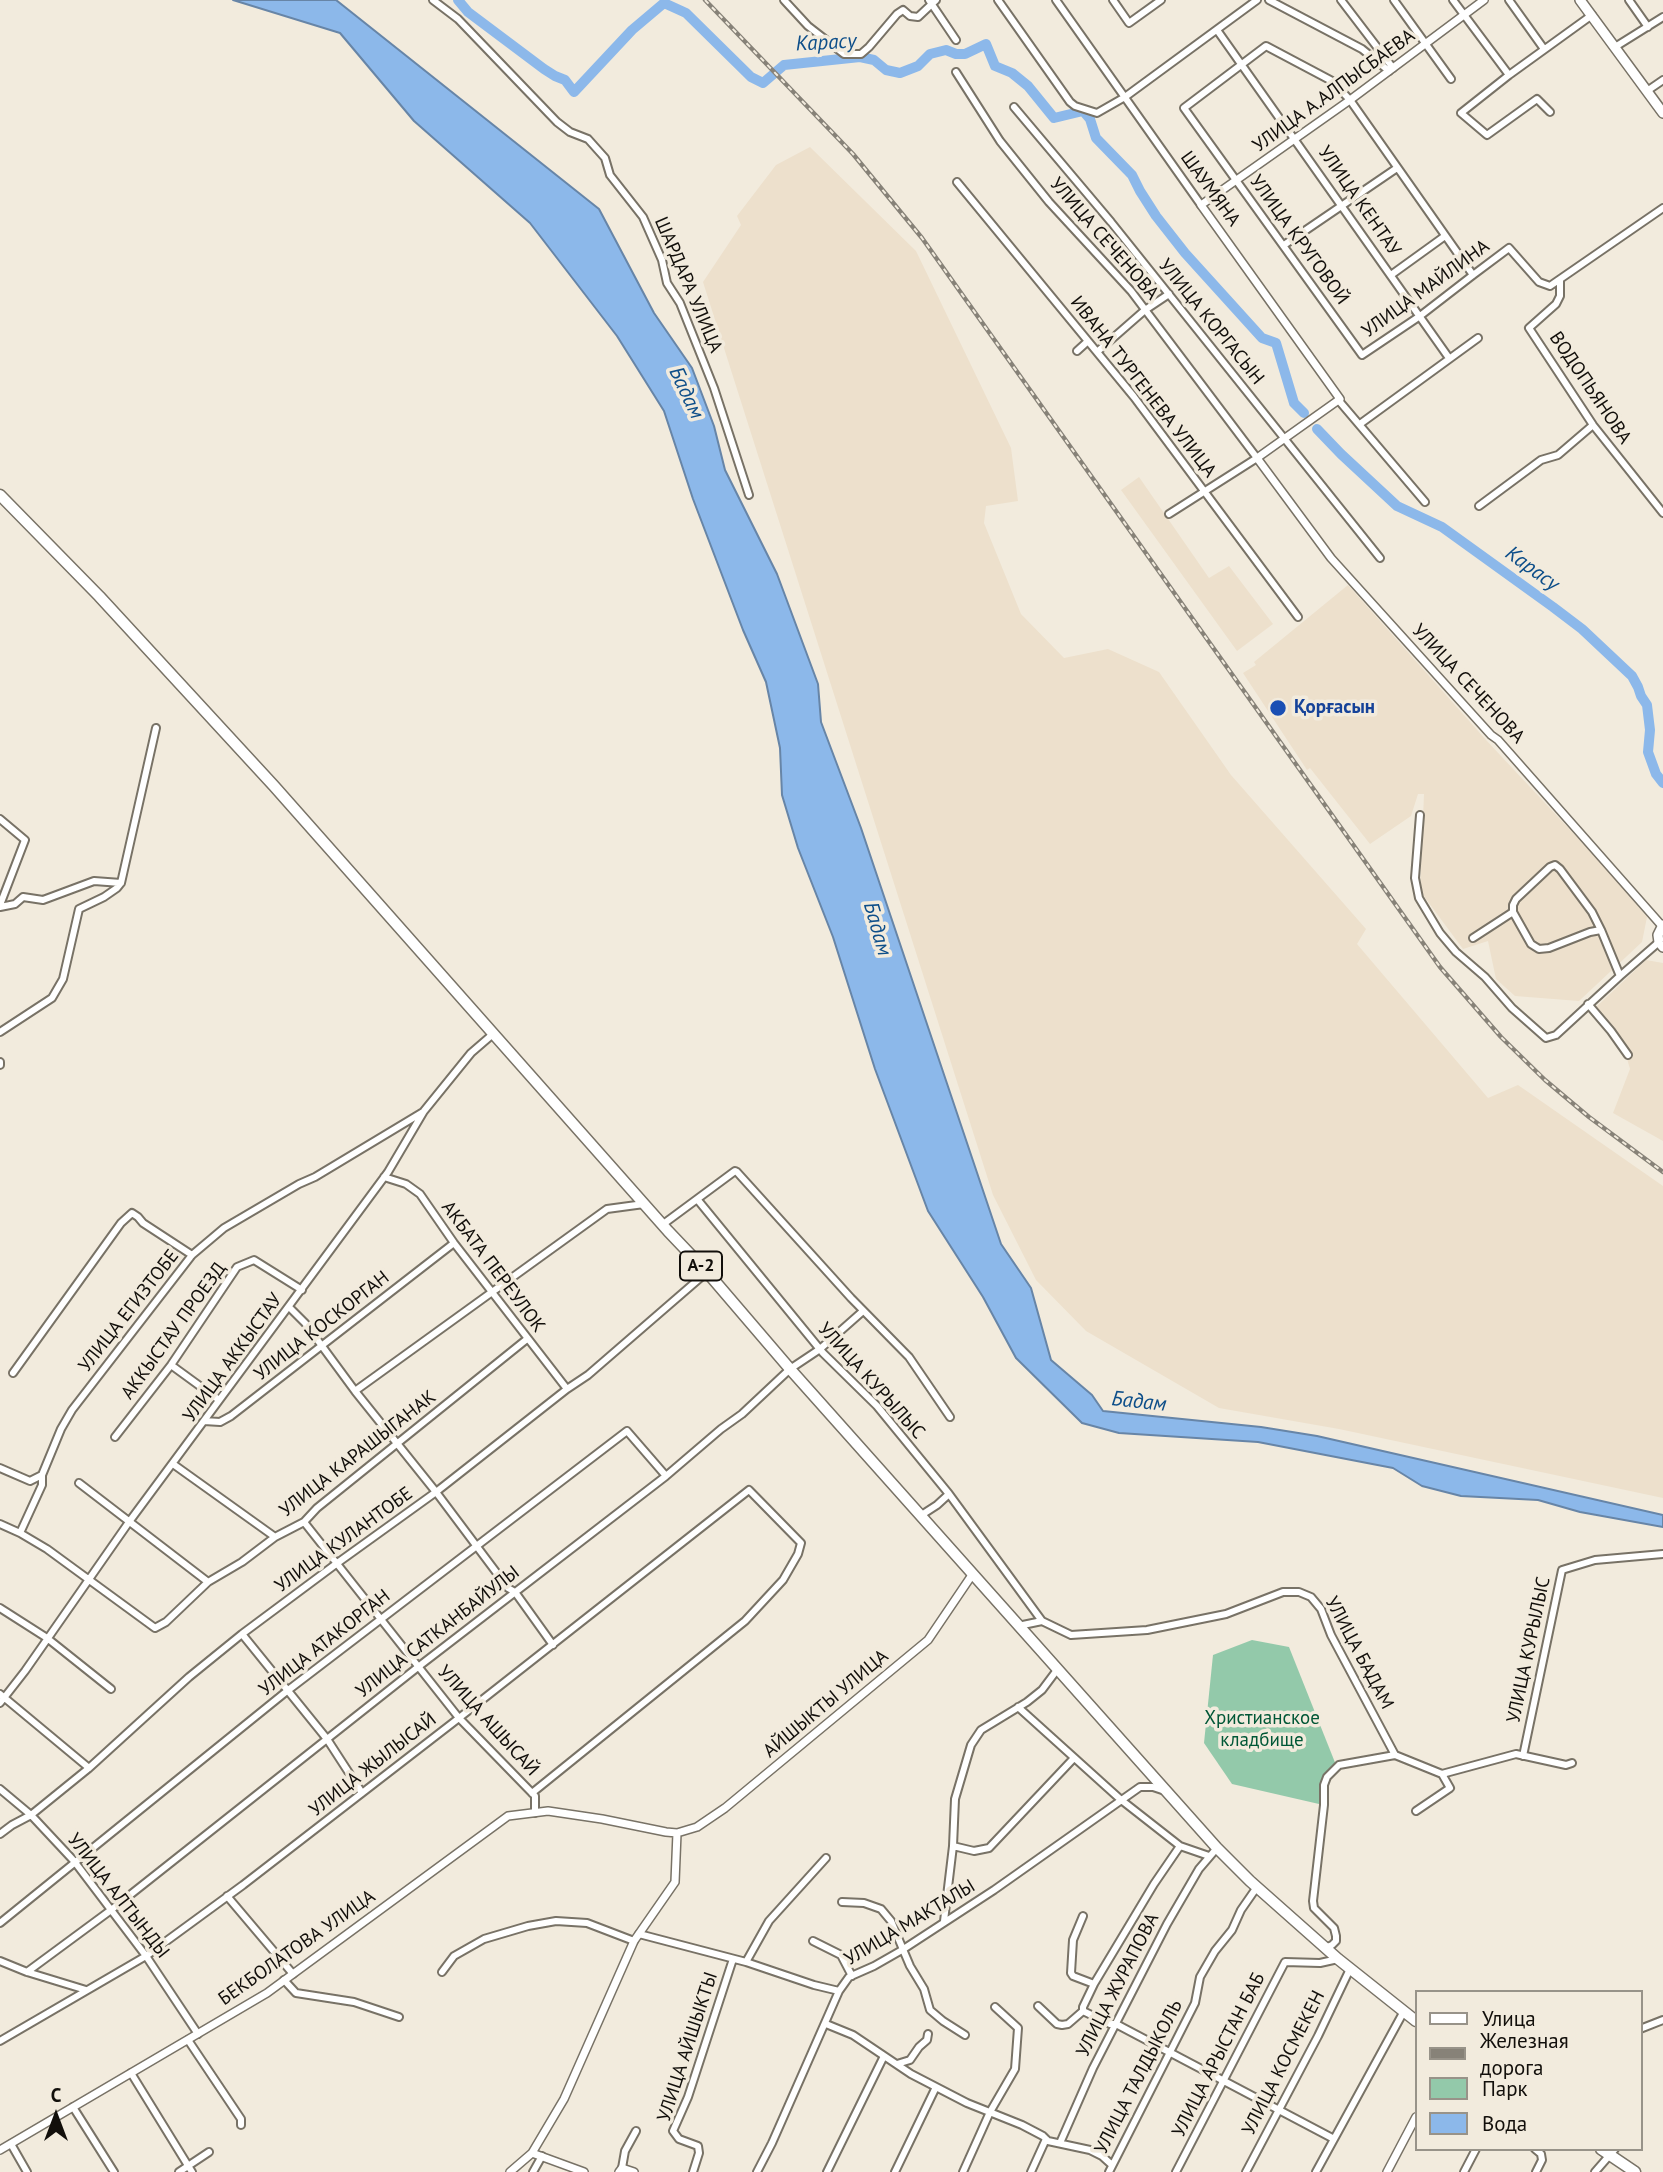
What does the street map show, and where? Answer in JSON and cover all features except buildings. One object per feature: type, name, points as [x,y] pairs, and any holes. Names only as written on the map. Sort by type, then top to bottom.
[{"type":"highway","name":"A-2","points":[[0,495],[99,596],[212,719],[662,1225],[707,1272],[972,1575],[1167,1792],[1213,1852],[1258,1887],[1338,1959],[1414,2020]]},
{"type":"highway","points":[[1609,2151],[1635,2172]]},
{"type":"main road","points":[[1580,0],[1663,113]]},
{"type":"main road","points":[[1661,945],[1658,935],[1663,926]]},
{"type":"street","name":"ШАРДАРА УЛИЦА","points":[[433,0],[458,19],[557,122],[570,132],[589,139],[605,158],[610,175],[643,217],[662,260],[667,283],[680,303],[714,388],[749,495]]},
{"type":"street","points":[[784,0],[808,26],[844,54],[861,54],[903,10],[910,16],[918,17],[932,1],[956,40]]},
{"type":"street","points":[[998,0],[1070,102],[1097,113],[1125,97],[1257,0]]},
{"type":"street","name":"ШАУМЯНА","points":[[1056,0],[1340,399],[1425,502]]},
{"type":"street","points":[[1113,0],[1129,23],[1161,0]]},
{"type":"street","points":[[1269,0],[1362,50],[1391,69]]},
{"type":"street","points":[[1341,0],[1391,69]]},
{"type":"street","points":[[1394,0],[1451,79]]},
{"type":"street","points":[[1453,0],[1509,75]]},
{"type":"street","name":"УЛИЦА А.АЛПЫСБАЕВА","points":[[1201,205],[1350,100],[1484,0]]},
{"type":"street","points":[[1509,0],[1544,49]]},
{"type":"street","points":[[1629,0],[1648,27]]},
{"type":"street","points":[[1550,112],[1537,100],[1487,135],[1461,113],[1592,15]]},
{"type":"street","points":[[1615,47],[1663,17]]},
{"type":"street","name":"УЛИЦА КЕНТАУ","points":[[1217,30],[1449,358]]},
{"type":"street","name":"УЛИЦА КРУГОВОЙ","points":[[1362,355],[1184,108],[1266,46],[1332,81],[1350,100],[1473,275]]},
{"type":"street","name":"УЛИЦА СЕЧЕНОВА","points":[[956,72],[1000,141],[1049,202],[1131,292],[1331,558],[1663,926]]},
{"type":"street","points":[[1647,91],[1663,80]]},
{"type":"street","name":"УЛИЦА КОРГАСЫН","points":[[1014,107],[1111,222],[1380,558]]},
{"type":"street","points":[[1284,245],[1397,168]]},
{"type":"street","name":"ИВАНА ТУРГЕНЕВА УЛИЦА","points":[[957,182],[1097,352],[1298,617]]},
{"type":"street","points":[[1560,280],[1663,208]]},
{"type":"street","points":[[1391,275],[1445,236]]},
{"type":"street","name":"УЛИЦА МАЙЛИНА","points":[[1362,355],[1420,316],[1509,248],[1539,282],[1550,286],[1560,280]]},
{"type":"street","name":"ВОДОПЬЯНОВА","points":[[1560,280],[1560,296],[1556,304],[1529,328],[1592,425],[1663,513]]},
{"type":"street","points":[[1097,352],[1145,310],[1169,294]]},
{"type":"street","points":[[1360,424],[1478,338]]},
{"type":"street","points":[[1077,351],[1088,341]]},
{"type":"street","points":[[1169,514],[1285,440],[1340,399]]},
{"type":"street","points":[[1479,506],[1541,460],[1558,455],[1592,425]]},
{"type":"street","points":[[0,1031],[52,998],[63,979],[79,909],[104,897],[121,883],[156,728]]},
{"type":"street","points":[[1420,815],[1415,878],[1419,898],[1440,933],[1456,952],[1485,976],[1512,1008],[1546,1038],[1556,1035],[1620,976],[1661,945]]},
{"type":"street","points":[[0,819],[25,840],[0,906],[15,904],[23,897],[43,900],[94,881],[121,883]]},
{"type":"street","points":[[1601,930],[1539,949],[1531,944],[1513,912],[1516,899],[1555,865],[1592,912],[1601,930],[1620,976]]},
{"type":"street","points":[[1473,938],[1513,912]]},
{"type":"street","points":[[1588,1004],[1628,1055]]},
{"type":"street","name":"УЛИЦА АККЫСТАУ","points":[[1,1698],[25,1671],[130,1522],[384,1177],[424,1111],[471,1053],[493,1034]]},
{"type":"street","name":"УЛИЦА ЕГИЗТОБЕ","points":[[20,1533],[42,1485],[42,1475],[61,1429],[72,1410],[192,1255],[224,1228],[424,1111]]},
{"type":"street","points":[[662,1225],[734,1171],[737,1172],[863,1311],[909,1357],[950,1417]]},
{"type":"street","name":"АКБАТА ПЕРЕУЛОК","points":[[384,1177],[406,1184],[421,1195],[454,1243],[567,1389]]},
{"type":"street","name":"УЛИЦА КУРЫЛЫС","points":[[697,1199],[820,1349],[877,1406],[949,1494],[1042,1621]]},
{"type":"street","points":[[355,1391],[607,1209],[644,1204]]},
{"type":"street","points":[[12,1373],[121,1223],[132,1213],[192,1255]]},
{"type":"street","name":"УЛИЦА КОСКОРГАН","points":[[204,1422],[220,1422],[231,1416],[454,1243]]},
{"type":"street","name":"АККЫСТАУ ПРОЕЗД","points":[[115,1437],[171,1365],[237,1267],[254,1260],[302,1290]]},
{"type":"street","name":"УЛИЦА КУЛАНТОБЕ","points":[[0,1834],[31,1815],[89,1768],[242,1634],[436,1492],[588,1375],[707,1272]]},
{"type":"street","points":[[289,1307],[305,1323],[508,1588],[515,1592],[553,1645]]},
{"type":"street","name":"УЛИЦА САТКАНБАЙУЛЫ","points":[[27,1972],[111,1910],[418,1667],[666,1476],[742,1414],[790,1369],[820,1349],[863,1311]]},
{"type":"street","name":"УЛИЦА КАРАШЫГАНАК","points":[[0,1524],[57,1556],[155,1628],[166,1622],[208,1582],[242,1562],[275,1537],[304,1522],[317,1508],[527,1339]]},
{"type":"street","points":[[171,1365],[219,1400]]},
{"type":"street","name":"УЛИЦА АТАКОРГАН","points":[[0,1923],[287,1691],[627,1431],[666,1476]]},
{"type":"street","points":[[173,1464],[275,1537]]},
{"type":"street","points":[[0,1468],[30,1481],[42,1475]]},
{"type":"street","points":[[79,1483],[208,1582]]},
{"type":"street","name":"УЛИЦА ЖЫЛЫСАЙ","points":[[0,2040],[146,1956],[362,1793],[749,1490],[801,1543],[798,1554],[783,1580],[745,1621],[532,1793]]},
{"type":"street","points":[[920,1516],[949,1494]]},
{"type":"street","name":"УЛИЦА АШЫСАЙ","points":[[304,1522],[459,1718],[532,1793],[535,1797],[535,1813]]},
{"type":"street","name":"УЛИЦА КУРЫЛЫС","points":[[1523,1755],[1562,1570],[1595,1560],[1663,1554]]},
{"type":"street","name":"АЙШЫКТЫ УЛИЦА","points":[[677,1833],[697,1827],[725,1808],[928,1640],[972,1575]]},
{"type":"street","name":"УЛИЦА БАДАМ","points":[[1042,1621],[1071,1635],[1147,1630],[1226,1614],[1283,1592],[1299,1592],[1311,1597],[1321,1609],[1331,1635],[1395,1755]]},
{"type":"street","points":[[0,1608],[47,1637],[111,1689]]},
{"type":"street","points":[[1018,1626],[1042,1621]]},
{"type":"street","points":[[242,1634],[327,1739],[362,1793]]},
{"type":"street","points":[[944,1922],[953,1846],[955,1799],[975,1736],[1042,1690],[1057,1670]]},
{"type":"street","points":[[1,1698],[89,1768]]},
{"type":"street","points":[[1018,1707],[1121,1799],[1180,1846],[1213,1852]]},
{"type":"street","points":[[1325,1948],[1336,1941],[1334,1928],[1314,1908],[1313,1901],[1324,1785],[1327,1777],[1339,1765],[1395,1755],[1442,1774],[1516,1754],[1566,1765],[1573,1763]]},
{"type":"street","points":[[953,1846],[974,1851],[989,1848],[1074,1758]]},
{"type":"street","points":[[1416,1811],[1450,1788],[1442,1774]]},
{"type":"street","name":"УЛИЦА МАКТАЛЫ","points":[[757,2172],[839,1991],[849,1977],[902,1950],[994,1890],[1140,1787],[1153,1787],[1167,1792]]},
{"type":"street","name":"УЛИЦА АЛТЫНДЫ","points":[[0,1789],[31,1815],[74,1861],[146,1956],[198,2034]]},
{"type":"street","points":[[510,2172],[532,2153],[564,2099],[636,1938],[675,1882],[677,1833],[548,1811],[535,1813]]},
{"type":"street","name":"БЕКБОЛАТОВА УЛИЦА","points":[[0,2150],[267,1993],[508,1816],[535,1813]]},
{"type":"street","points":[[1038,2006],[1057,2024],[1062,2025],[1068,2024],[1083,2011],[1094,1984],[1180,1846]]},
{"type":"street","name":"УЛИЦА ЖУРАПОВА","points":[[1060,2143],[1093,2068],[1167,1924],[1199,1869],[1213,1852]]},
{"type":"street","name":"УЛИЦА АЙШЫКТЫ","points":[[746,1962],[769,1922],[826,1858]]},
{"type":"street","name":"УЛИЦА ТАЛДЫКОЛЬ","points":[[1110,2168],[1195,2003],[1200,1977],[1258,1887]]},
{"type":"street","points":[[227,1896],[293,1974]]},
{"type":"street","points":[[842,1902],[863,1903],[881,1909],[891,1921],[902,1950],[924,1989],[930,2010],[965,2035]]},
{"type":"street","points":[[1083,1916],[1073,1940],[1071,1973],[1094,1984]]},
{"type":"street","points":[[442,1972],[454,1956],[484,1939],[547,1923],[587,1923],[636,1938],[746,1962],[839,1991]]},
{"type":"street","points":[[813,1941],[841,1955],[852,1976]]},
{"type":"street","name":"УЛИЦА АЙШЫКТЫ","points":[[692,2172],[699,2153],[698,2147],[678,2139],[673,2131],[688,2097],[733,1959]]},
{"type":"street","name":"УЛИЦА АРЫСТАН БАБ","points":[[1176,2172],[1285,1962],[1320,1963],[1338,1959]]},
{"type":"street","points":[[0,1961],[86,1990]]},
{"type":"street","name":"УЛИЦА КОСМЕКЕН","points":[[1246,2172],[1350,1969]]},
{"type":"street","points":[[284,1980],[296,1993],[354,2002],[399,2017]]},
{"type":"street","points":[[962,2172],[990,2112],[1015,2069],[1018,2028],[995,2007]]},
{"type":"street","points":[[1083,2011],[1110,2024],[1116,2024],[1334,2139]]},
{"type":"street","points":[[1316,2172],[1403,2012]]},
{"type":"street","points":[[1642,2028],[1663,2020]]},
{"type":"street","points":[[826,2024],[853,2035],[895,2064],[967,2103],[1022,2125],[1046,2139],[1090,2150],[1102,2156],[1110,2168]]},
{"type":"street","points":[[895,2064],[910,2060],[928,2034]]},
{"type":"street","points":[[188,2040],[242,2119],[241,2125]]},
{"type":"street","points":[[827,2172],[884,2056]]},
{"type":"street","points":[[131,2073],[190,2169]]},
{"type":"street","points":[[895,2172],[936,2087]]},
{"type":"street","points":[[73,2107],[114,2172]]},
{"type":"street","points":[[1387,2172],[1414,2121]]},
{"type":"street","points":[[634,2172],[621,2170],[625,2151],[636,2131]]},
{"type":"street","points":[[1031,2172],[1046,2139]]},
{"type":"street","points":[[11,2144],[27,2172]]},
{"type":"street","points":[[1464,2172],[1475,2151]]},
{"type":"street","points":[[1536,2172],[1542,2160],[1537,2151]]},
{"type":"street","points":[[1595,2172],[1609,2151]]},
{"type":"street","points":[[179,2172],[190,2169],[209,2152]]},
{"type":"street","points":[[532,2153],[584,2172]]},
{"type":"street","points":[[533,2172],[542,2156]]},
{"type":"shaded area","points":[[810,147],[916,251],[1011,448],[1018,501],[986,506],[984,523],[1021,614],[1064,658],[1108,649],[1159,672],[1231,775],[1366,929],[1357,944],[1488,1098],[1518,1085],[1663,1186],[1663,1498],[1339,1429],[1219,1408],[1086,1331],[1036,1280],[993,1195],[703,282],[741,225],[737,216],[776,165]]},
{"type":"shaded area","points":[[1139,477],[1209,578],[1229,566],[1273,624],[1237,651],[1121,490]]},
{"type":"shaded area","points":[[1348,585],[1487,741],[1603,865],[1647,917],[1642,942],[1579,1001],[1515,996],[1496,979],[1488,941],[1463,949],[1420,891],[1424,794],[1418,794],[1411,816],[1370,844],[1310,768],[1307,770],[1243,673],[1256,665],[1254,662]]},
{"type":"shaded area","points":[[1646,960],[1663,963],[1663,1141],[1613,1113],[1630,1069],[1621,1038],[1594,1009]]},
{"type":"green space","name":"Христианское кладбище","points":[[1252,1640],[1289,1647],[1336,1765],[1319,1804],[1232,1784],[1204,1743],[1213,1655]]},
{"type":"water","name":"Бадам","points":[[233,0],[336,0],[599,209],[654,313],[692,368],[714,426],[725,470],[777,574],[818,684],[821,722],[861,828],[1001,1244],[1031,1288],[1051,1360],[1092,1395],[1103,1411],[1261,1427],[1317,1436],[1663,1515],[1663,1527],[1580,1512],[1538,1500],[1461,1496],[1422,1486],[1393,1468],[1258,1442],[1119,1433],[1082,1423],[1016,1358],[983,1297],[928,1211],[875,1069],[833,937],[798,848],[782,795],[780,748],[766,682],[693,499],[664,411],[617,336],[530,223],[414,121],[340,33]]},
{"type":"waterway","name":"Карасу","points":[[458,0],[468,12],[544,69],[565,80],[574,92],[632,30],[664,3],[686,13],[751,77],[763,83],[784,65],[860,57],[874,60],[886,70],[900,73],[918,66],[930,54],[946,50],[965,54],[986,44],[995,66],[1012,73],[1028,86],[1054,118],[1083,111],[1090,119],[1096,138],[1132,175],[1156,216],[1185,253],[1262,338],[1276,343],[1294,403],[1304,413]]},
{"type":"waterway","name":"Карасу","points":[[1317,429],[1397,506],[1442,527],[1553,607],[1582,629],[1632,676],[1647,705],[1650,730],[1648,752],[1656,774],[1663,783]]},
{"type":"railway","points":[[705,0],[853,154],[922,238],[1440,967],[1501,1037],[1545,1080],[1589,1117],[1663,1172]]},
{"type":"place","name":"Қорғасын","points":[[1278,708]]}]
